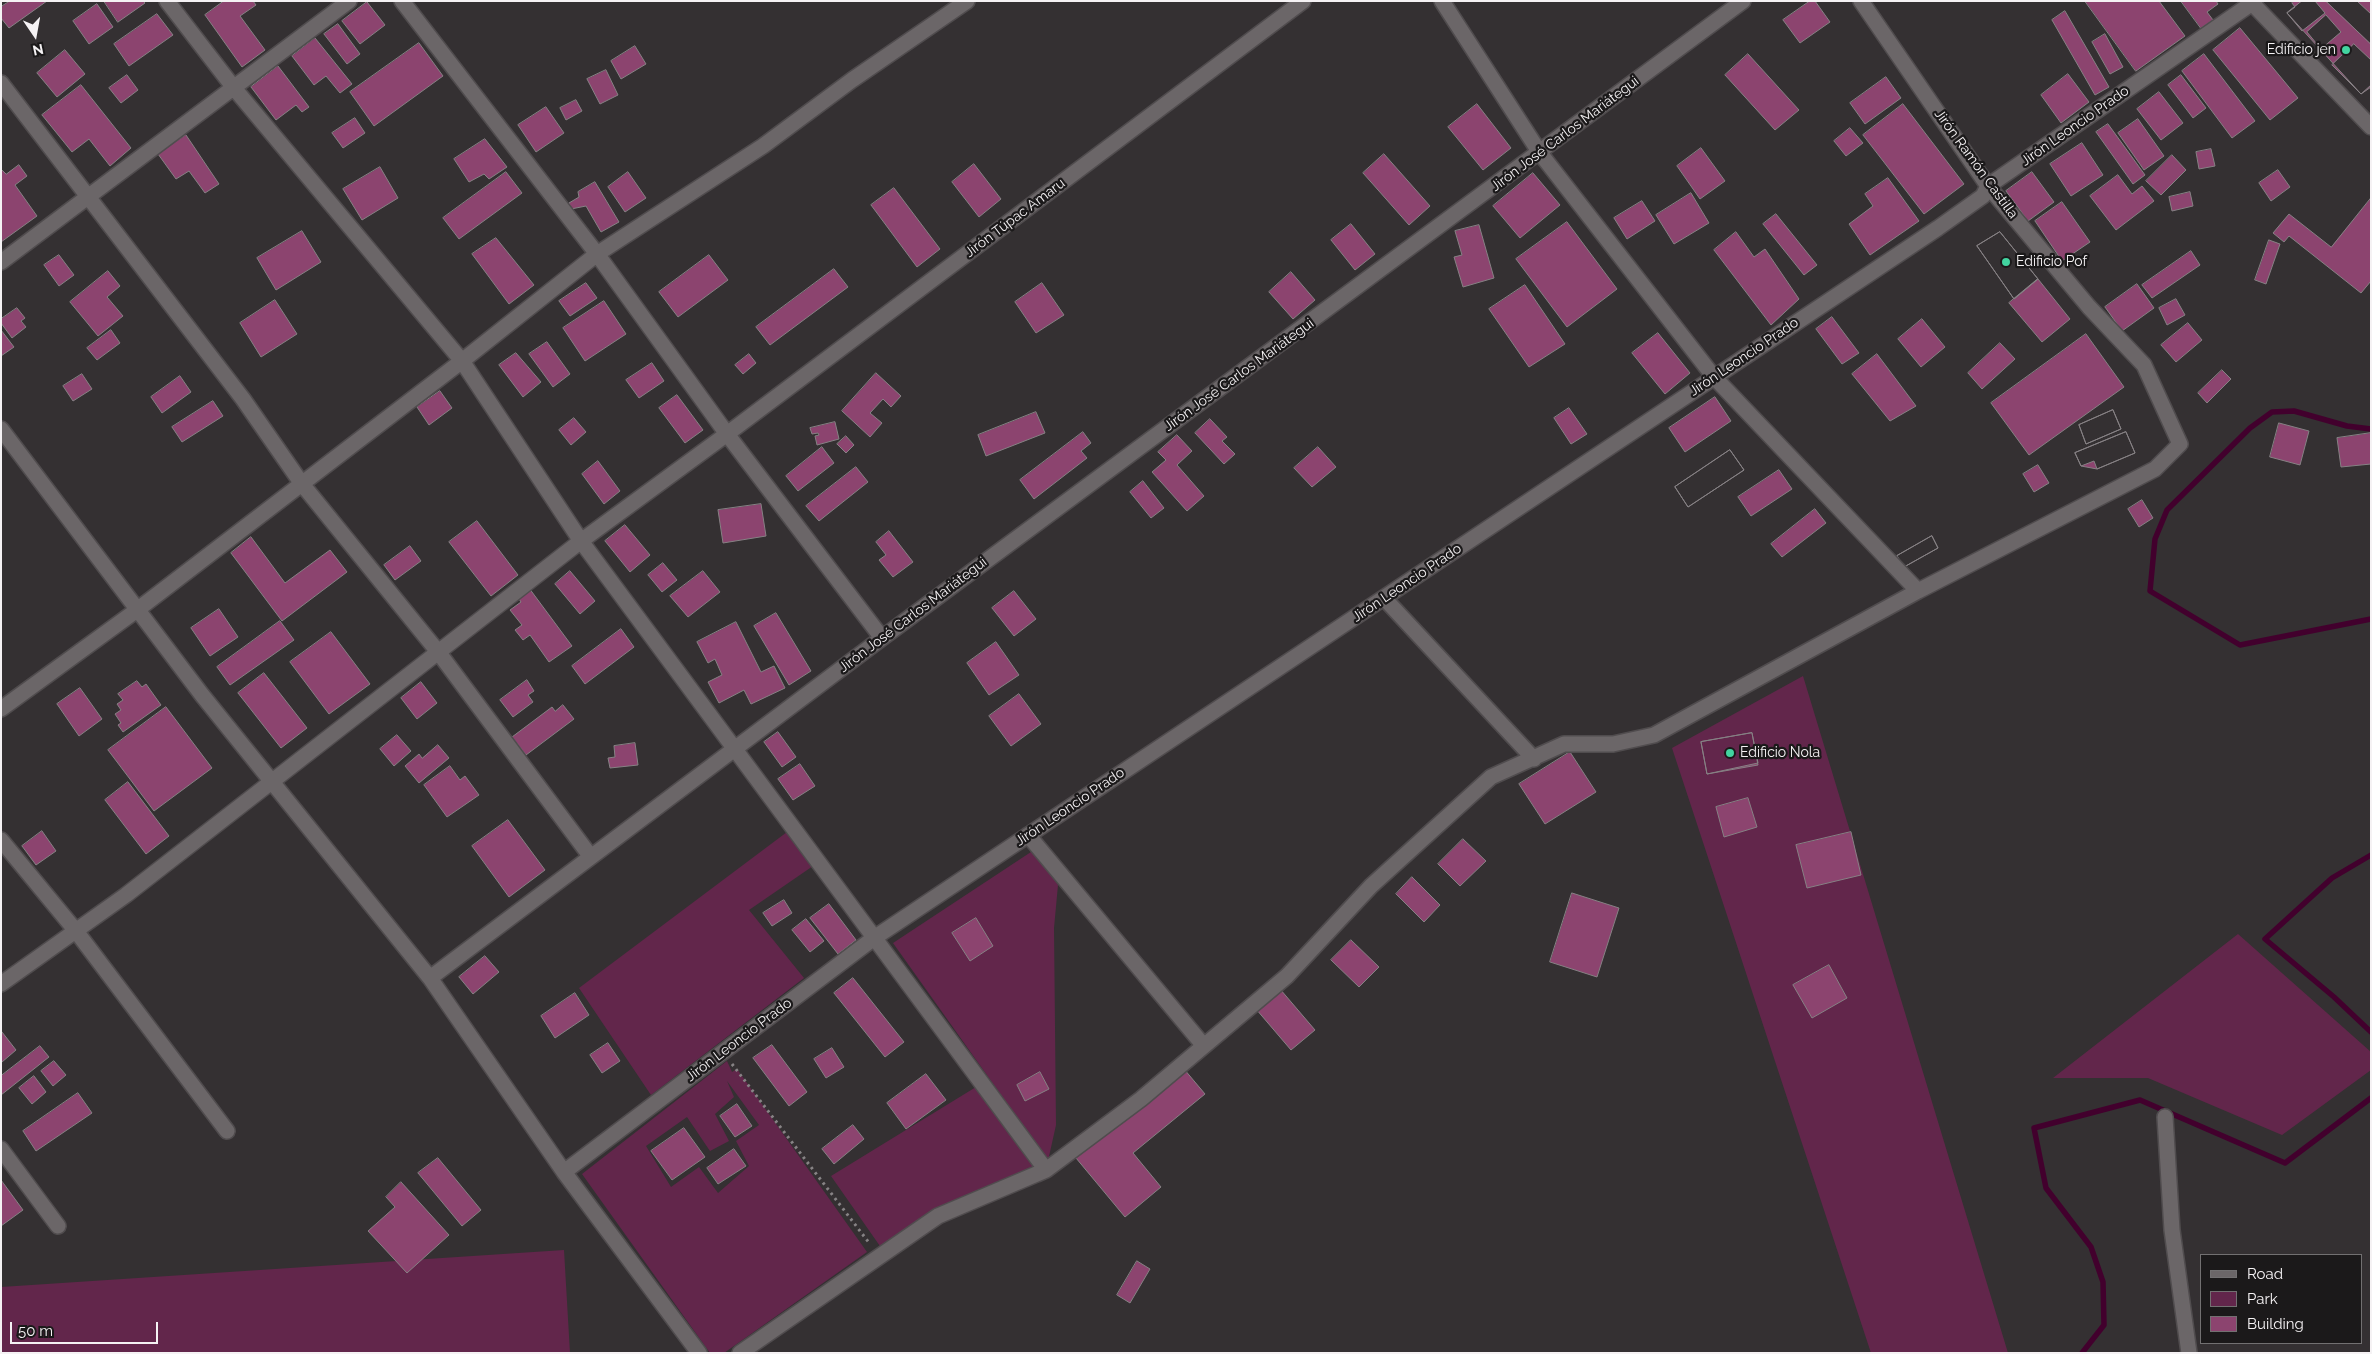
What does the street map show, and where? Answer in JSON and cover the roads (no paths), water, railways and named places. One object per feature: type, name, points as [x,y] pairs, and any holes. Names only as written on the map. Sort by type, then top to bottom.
[{"type":"street","points":[[167,1],[234,88],[462,361],[581,541],[1046,1170]]},
{"type":"street","points":[[1,262],[348,1]]},
{"type":"street","points":[[402,1],[597,254],[727,434],[882,638]]},
{"type":"street","points":[[1,709],[138,610],[462,361],[597,254],[763,146],[852,80],[967,1]]},
{"type":"street","name":"Jirón Túpac Amaru","points":[[1,984],[126,895],[581,541],[727,434],[1303,1]]},
{"type":"street","points":[[1442,1],[1540,153],[1714,377],[1918,591]]},
{"type":"street","name":"Jirón José Carlos Mariátegui","points":[[430,978],[882,638],[1743,1]]},
{"type":"street","name":"Jirón Ramón Castilla","points":[[1861,1],[1988,186],[2089,307],[2144,365],[2180,444],[2156,469],[1918,591]]},
{"type":"street","points":[[2252,2],[2371,126]]},
{"type":"street","name":"Jirón Leoncio Prado","points":[[564,1172],[874,938],[1984,196],[1988,186],[2252,2]]},
{"type":"street","points":[[1,83],[186,328],[243,399],[302,484],[439,653],[591,857]]},
{"type":"street","points":[[1714,377],[1918,591]]},
{"type":"street","points":[[1,429],[202,695],[430,978],[564,1172],[699,1353]]},
{"type":"street","points":[[740,1353],[938,1216],[1046,1170],[1141,1099],[1287,976],[1370,886],[1491,777],[1564,744],[1613,744],[1654,735],[1918,591]]},
{"type":"street","points":[[1384,598],[1534,759]]},
{"type":"street","points":[[1028,835],[1204,1046]]},
{"type":"street","points":[[1,840],[76,931],[227,1131]]},
{"type":"street","points":[[2165,1117],[2172,1230],[2189,1353]]},
{"type":"street","points":[[1,1149],[58,1226]]},
{"type":"waterway","points":[[2371,429],[2347,426],[2294,411],[2272,412],[2250,428],[2167,510],[2155,539],[2150,591],[2240,645],[2371,619]]},
{"type":"waterway","points":[[2371,855],[2332,878],[2265,939],[2334,997],[2371,1032]]},
{"type":"waterway","points":[[2082,1353],[2104,1325],[2103,1282],[2091,1247],[2046,1188],[2034,1128],[2140,1100],[2285,1163],[2371,1098]]},
{"type":"place","name":"Edificio jen","points":[[2346,50]]},
{"type":"place","name":"Edificio Pof","points":[[2006,262]]},
{"type":"place","name":"Edificio Nola","points":[[1730,753]]}]
